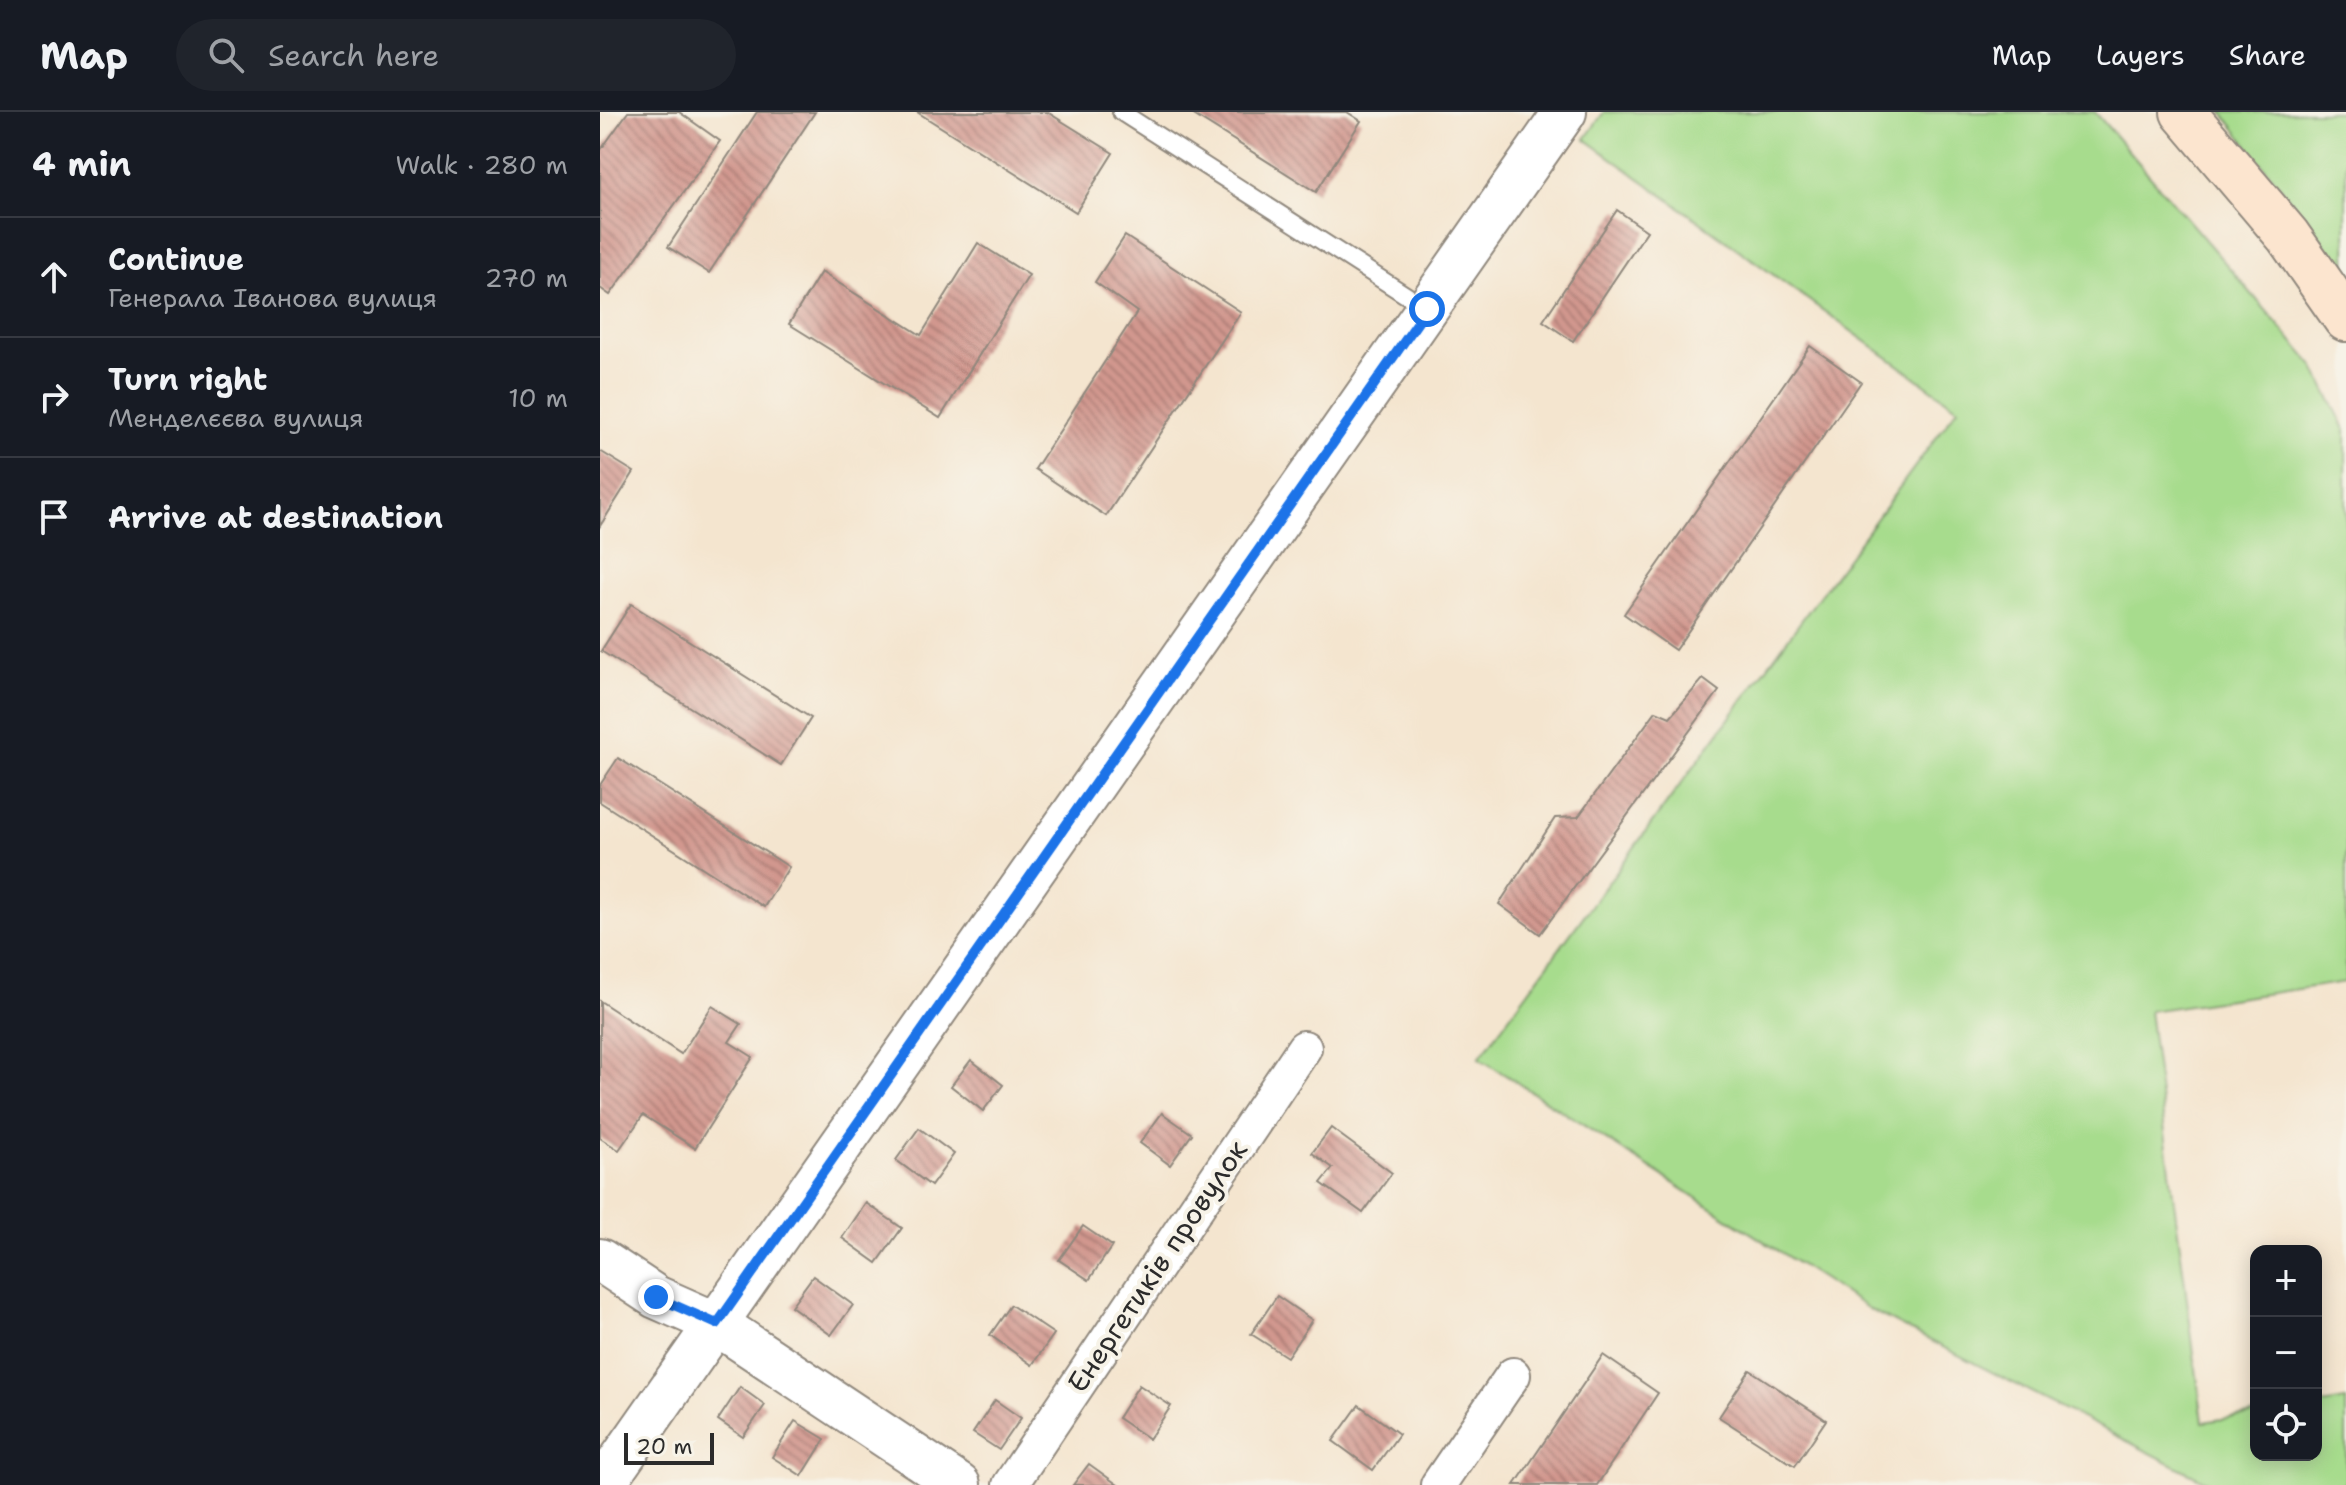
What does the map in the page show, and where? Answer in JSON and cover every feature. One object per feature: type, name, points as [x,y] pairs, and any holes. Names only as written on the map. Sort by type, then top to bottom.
[{"type":"main road","points":[[2183,112],[2288,236],[2346,319]]},
{"type":"street","points":[[603,1485],[1565,112]]},
{"type":"street","name":"Енергетиків провулок","points":[[1010,1485],[1304,1048]]},
{"type":"street","points":[[600,1260],[656,1297],[717,1324],[959,1485]]},
{"type":"street","points":[[1438,1485],[1513,1375]]},
{"type":"lane","points":[[1121,112],[1427,309]]},
{"type":"green space","points":[[1604,112],[2095,112],[2314,366],[2346,431],[2346,982],[2149,1011],[2203,1422],[2250,1415],[2250,1461],[2322,1461],[2322,1404],[2346,1400],[2346,1485],[2213,1485],[1872,1311],[1479,1058],[1958,408],[1585,139]]},
{"type":"green space","points":[[2222,112],[2346,112],[2346,272]]},
{"type":"building","points":[[628,112],[679,112],[720,141],[610,295],[600,288],[600,151]]},
{"type":"building","points":[[757,112],[815,112],[709,273],[668,247]]},
{"type":"building","points":[[917,112],[1047,112],[1113,153],[1076,212]]},
{"type":"building","points":[[1189,112],[1347,112],[1361,121],[1316,192]]},
{"type":"building","points":[[1617,210],[1647,231],[1573,341],[1543,321]]},
{"type":"building","points":[[1125,236],[1241,312],[1106,516],[1035,469],[1137,312],[1095,282]]},
{"type":"building","points":[[978,243],[1029,275],[940,418],[789,324],[821,272],[921,335]]},
{"type":"building","points":[[1810,346],[1861,382],[1675,650],[1624,614]]},
{"type":"building","points":[[600,451],[634,472],[600,526]]},
{"type":"building","points":[[631,604],[811,718],[781,765],[601,651]]},
{"type":"building","points":[[1703,679],[1719,691],[1540,934],[1499,904],[1555,818],[1578,817],[1656,711],[1670,717]]},
{"type":"building","points":[[618,758],[789,867],[764,907],[600,802],[600,785]]},
{"type":"building","points":[[600,1001],[681,1054],[712,1006],[741,1024],[729,1042],[753,1057],[695,1148],[643,1115],[619,1150],[600,1138]]},
{"type":"building","points":[[971,1060],[1003,1085],[983,1111],[951,1086]]},
{"type":"building","points":[[1162,1113],[1192,1134],[1170,1165],[1140,1143]]},
{"type":"building","points":[[919,1128],[954,1154],[931,1186],[896,1160]]},
{"type":"building","points":[[1331,1128],[1392,1173],[1363,1213],[1321,1183],[1333,1168],[1312,1153]]},
{"type":"building","points":[[866,1203],[902,1228],[877,1263],[842,1238]]},
{"type":"building","points":[[1083,1226],[1112,1246],[1089,1280],[1059,1260]]},
{"type":"building","points":[[813,1276],[853,1305],[831,1335],[791,1306]]},
{"type":"building","points":[[1277,1296],[1312,1320],[1287,1357],[1251,1334]]},
{"type":"building","points":[[1011,1305],[1054,1334],[1032,1365],[990,1335]]},
{"type":"building","points":[[1603,1355],[1658,1393],[1597,1485],[1515,1485]]},
{"type":"building","points":[[1750,1370],[1826,1420],[1795,1466],[1719,1417]]},
{"type":"building","points":[[1139,1385],[1171,1406],[1149,1439],[1118,1418]]},
{"type":"building","points":[[740,1387],[765,1405],[743,1437],[718,1420]]},
{"type":"building","points":[[995,1400],[1021,1418],[999,1450],[973,1433]]},
{"type":"building","points":[[1359,1405],[1399,1434],[1373,1470],[1333,1441]]},
{"type":"building","points":[[795,1421],[825,1439],[802,1476],[772,1457]]},
{"type":"building","points":[[1089,1464],[1118,1485],[1073,1485]]},
{"type":"route","points":[[656,1297],[717,1324],[1427,309]]}]
